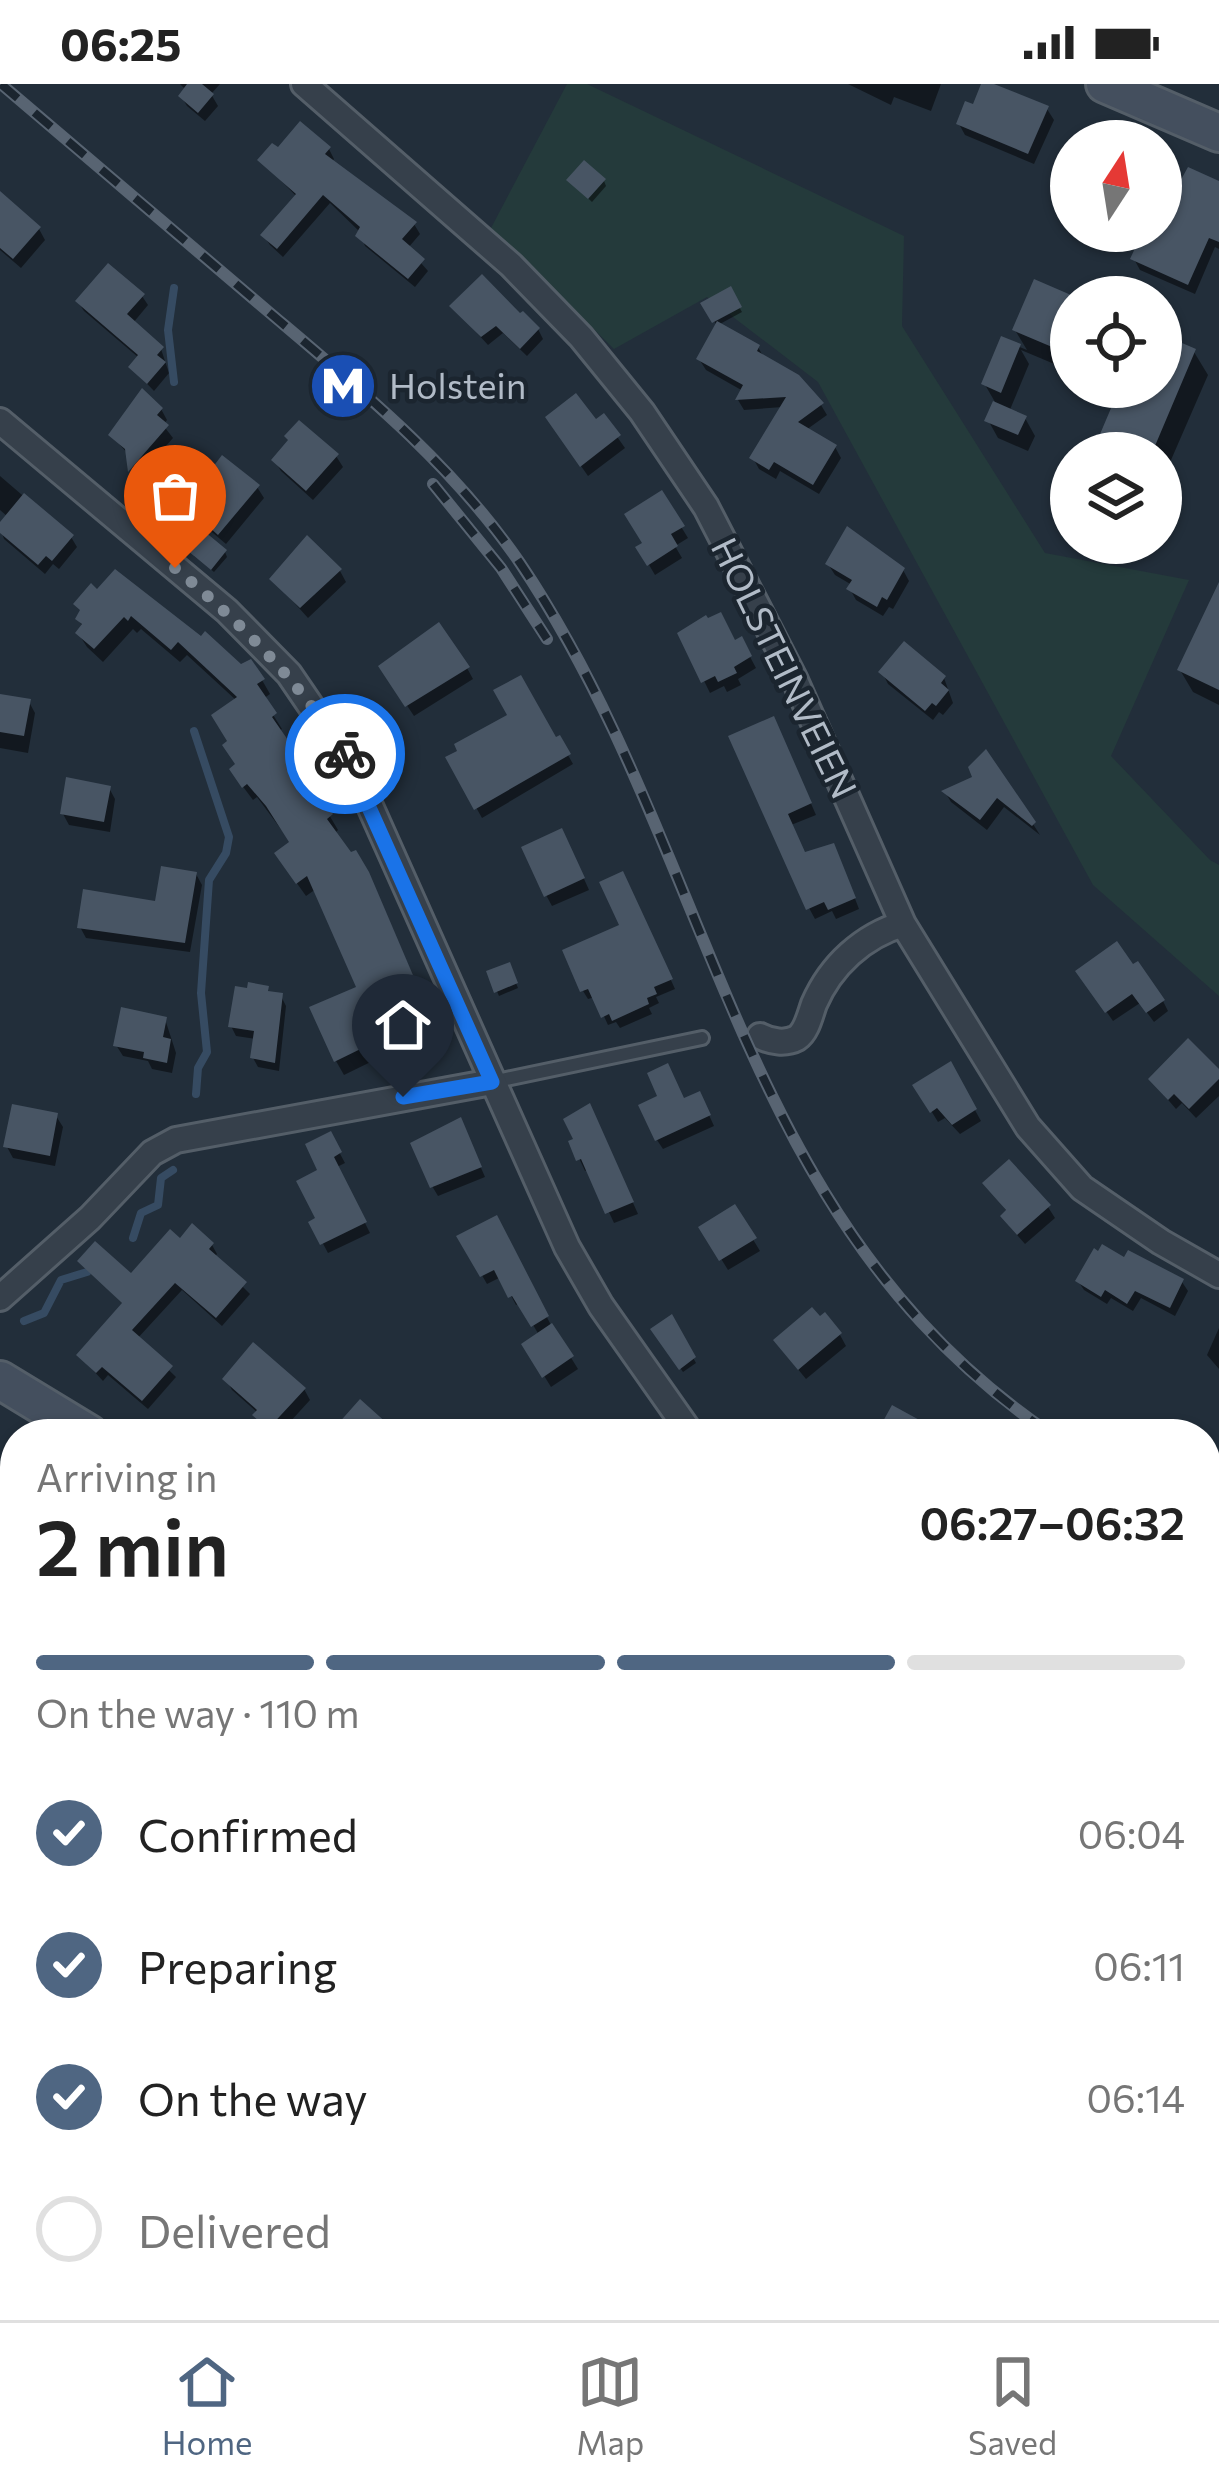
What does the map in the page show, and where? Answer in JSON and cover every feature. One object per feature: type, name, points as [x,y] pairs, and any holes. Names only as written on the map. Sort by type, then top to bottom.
[{"type":"main road","points":[[1105,84],[1219,134]]},
{"type":"main road","points":[[0,1380],[64,1419]]},
{"type":"street","name":"HOLSTEINVEIEN","points":[[304,84],[511,265],[580,337],[642,412],[706,507],[783,656],[903,924],[1047,1153],[1082,1188],[1219,1275]]},
{"type":"street","points":[[0,421],[226,611],[289,674],[323,719],[353,768],[492,1082],[590,1286],[681,1419]]},
{"type":"street","points":[[760,1036],[784,1041],[803,1033],[823,984],[834,970],[880,931],[903,924]]},
{"type":"street","points":[[0,1298],[152,1154],[176,1140],[492,1082]]},
{"type":"lane","points":[[492,1082],[702,1038]]},
{"type":"green space","points":[[567,84],[587,84],[904,236],[902,326],[1045,553],[1050,554],[1050,564],[1104,564],[1189,580],[1111,756],[1219,865],[1219,996],[1093,885],[818,382],[707,297],[614,349],[491,228]]},
{"type":"building","points":[[187,84],[202,84],[214,94],[198,113],[178,96]]},
{"type":"building","points":[[981,84],[994,84],[1049,106],[1028,154],[956,124],[965,101],[973,104]]},
{"type":"building","points":[[300,121],[331,147],[325,154],[417,222],[402,239],[425,259],[408,279],[355,236],[360,227],[323,195],[277,249],[260,235],[296,194],[257,160],[272,143],[278,147]]},
{"type":"building","points":[[584,160],[606,179],[588,199],[566,180]]},
{"type":"building","points":[[1188,167],[1219,181],[1219,242],[1209,238],[1188,285],[1182,276],[1168,276],[1130,259],[1133,252],[1182,252],[1182,178]]},
{"type":"building","points":[[0,191],[41,227],[13,259],[0,248]]},
{"type":"building","points":[[108,263],[145,294],[127,314],[164,347],[157,355],[166,362],[147,384],[128,367],[138,355],[75,301]]},
{"type":"building","points":[[482,274],[540,328],[520,349],[496,326],[481,337],[449,306]]},
{"type":"building","points":[[1034,279],[1050,286],[1050,346],[1012,330]]},
{"type":"building","points":[[731,286],[742,307],[712,323],[700,303]]},
{"type":"building","points":[[717,321],[760,345],[757,351],[799,375],[824,403],[798,422],[837,445],[813,485],[774,462],[769,470],[749,458],[786,397],[735,400],[743,385],[696,359]]},
{"type":"building","points":[[1001,336],[1021,344],[1001,393],[981,384]]},
{"type":"building","points":[[1182,343],[1196,349],[1182,382]]},
{"type":"building","points":[[142,388],[163,408],[157,415],[169,425],[128,472],[125,449],[108,435]]},
{"type":"building","points":[[576,393],[596,419],[604,413],[621,435],[580,467],[545,417]]},
{"type":"building","points":[[993,401],[1027,416],[1018,435],[984,421]]},
{"type":"building","points":[[1111,408],[1171,408],[1161,432],[1101,432]]},
{"type":"building","points":[[299,420],[339,454],[306,491],[271,460]]},
{"type":"building","points":[[222,455],[260,485],[218,535],[184,505]]},
{"type":"building","points":[[662,490],[685,526],[671,534],[678,546],[647,566],[635,547],[642,543],[624,514]]},
{"type":"building","points":[[24,493],[74,535],[52,561],[46,556],[38,565],[0,533],[0,522]]},
{"type":"building","points":[[847,526],[905,568],[887,600],[882,597],[877,607],[846,589],[852,580],[825,564]]},
{"type":"building","points":[[204,531],[227,550],[211,570],[188,551]]},
{"type":"building","points":[[307,535],[342,569],[300,608],[269,579]]},
{"type":"building","points":[[115,569],[201,636],[205,631],[241,664],[251,659],[265,679],[257,684],[277,713],[272,717],[326,795],[321,798],[333,814],[327,819],[369,872],[430,1015],[334,1062],[309,1007],[356,987],[307,876],[296,884],[274,853],[289,842],[266,806],[247,784],[242,788],[229,769],[235,764],[211,715],[237,697],[178,642],[171,650],[131,616],[128,621],[124,617],[94,649],[75,633],[82,624],[75,619],[80,610],[73,604],[91,583],[97,589]]},
{"type":"building","points":[[1219,582],[1219,690],[1177,670]]},
{"type":"building","points":[[721,612],[735,640],[742,636],[752,656],[734,667],[737,673],[701,683],[677,633],[706,615]]},
{"type":"building","points":[[439,622],[470,667],[405,707],[378,666]]},
{"type":"building","points":[[904,641],[946,676],[941,683],[949,690],[925,711],[878,672]]},
{"type":"building","points":[[521,675],[571,754],[474,810],[445,757],[457,751],[454,744],[507,715],[493,690]]},
{"type":"building","points":[[0,694],[31,699],[24,736],[0,732]]},
{"type":"building","points":[[774,716],[812,803],[788,814],[805,852],[834,843],[856,898],[828,910],[824,902],[806,910],[728,736]]},
{"type":"building","points":[[986,749],[1036,822],[1032,826],[997,798],[980,820],[941,791],[972,777],[968,767]]},
{"type":"building","points":[[66,777],[111,786],[104,822],[60,814]]},
{"type":"building","points":[[562,828],[585,878],[544,897],[521,847]]},
{"type":"building","points":[[161,866],[197,872],[185,943],[77,928],[83,889],[155,901]]},
{"type":"building","points":[[623,871],[673,979],[654,987],[657,994],[647,998],[649,1004],[612,1021],[609,1014],[601,1018],[588,989],[580,992],[562,950],[619,925],[599,882]]},
{"type":"building","points":[[1117,941],[1133,964],[1138,961],[1165,1000],[1146,1013],[1132,994],[1105,1013],[1075,971]]},
{"type":"building","points":[[510,962],[518,983],[494,993],[486,971]]},
{"type":"building","points":[[248,982],[283,993],[275,1063],[250,1058],[254,1031],[228,1027],[235,986],[247,988]]},
{"type":"building","points":[[121,1007],[167,1017],[163,1037],[171,1039],[167,1063],[113,1046]]},
{"type":"building","points":[[1188,1038],[1219,1069],[1219,1079],[1189,1109],[1174,1094],[1168,1100],[1148,1079]]},
{"type":"building","points":[[951,1061],[977,1109],[952,1125],[937,1108],[930,1113],[912,1085]]},
{"type":"building","points":[[668,1063],[684,1098],[700,1091],[711,1115],[655,1141],[638,1105],[657,1096],[647,1073]]},
{"type":"building","points":[[590,1103],[634,1202],[605,1214],[581,1159],[576,1161],[568,1141],[573,1139],[563,1119]]},
{"type":"building","points":[[12,1104],[58,1113],[50,1156],[3,1147]]},
{"type":"building","points":[[461,1117],[482,1167],[430,1188],[410,1143]]},
{"type":"building","points":[[331,1131],[342,1152],[334,1157],[367,1222],[320,1245],[308,1222],[315,1218],[296,1181],[317,1170],[305,1144]]},
{"type":"building","points":[[1009,1159],[1051,1205],[1017,1235],[1000,1216],[1006,1210],[982,1183]]},
{"type":"building","points":[[735,1204],[757,1238],[719,1261],[698,1227]]},
{"type":"building","points":[[497,1215],[549,1316],[531,1327],[494,1270],[480,1277],[456,1236]]},
{"type":"building","points":[[192,1223],[214,1243],[209,1249],[247,1282],[216,1318],[175,1283],[132,1330],[173,1366],[142,1401],[102,1367],[96,1373],[76,1355],[122,1303],[77,1261],[95,1241],[131,1273],[170,1229],[180,1238]]},
{"type":"building","points":[[1102,1244],[1124,1257],[1128,1250],[1184,1279],[1170,1308],[1135,1291],[1127,1304],[1105,1290],[1101,1297],[1075,1281],[1094,1248],[1098,1251]]},
{"type":"building","points":[[812,1307],[820,1316],[825,1312],[842,1333],[798,1370],[773,1340]]},
{"type":"building","points":[[672,1314],[696,1357],[679,1370],[650,1329]]},
{"type":"building","points":[[552,1323],[574,1356],[542,1378],[521,1344]]},
{"type":"building","points":[[253,1342],[306,1388],[277,1419],[257,1419],[252,1415],[257,1410],[222,1379]]},
{"type":"building","points":[[360,1399],[382,1419],[342,1419]]},
{"type":"building","points":[[892,1405],[918,1419],[884,1419]]},
{"type":"waterway","points":[[174,288],[168,330],[174,382]]},
{"type":"waterway","points":[[194,731],[229,837],[226,853],[209,880],[201,993],[207,1052],[198,1068],[196,1094]]},
{"type":"waterway","points":[[133,1238],[141,1213],[158,1205],[161,1178],[173,1170]]},
{"type":"waterway","points":[[24,1321],[44,1313],[61,1280],[87,1272]]},
{"type":"railway","points":[[1,84],[371,400],[494,527],[587,676],[642,793],[740,1028],[795,1141],[862,1249],[945,1347],[1033,1419]]},
{"type":"railway","points":[[433,484],[501,568],[547,639]]},
{"type":"way so far","points":[[175,568],[289,674],[345,754]]},
{"type":"place","name":"Holstein","points":[[343,386]]},
{"type":"route","points":[[345,754],[492,1082],[403,1097]]}]
